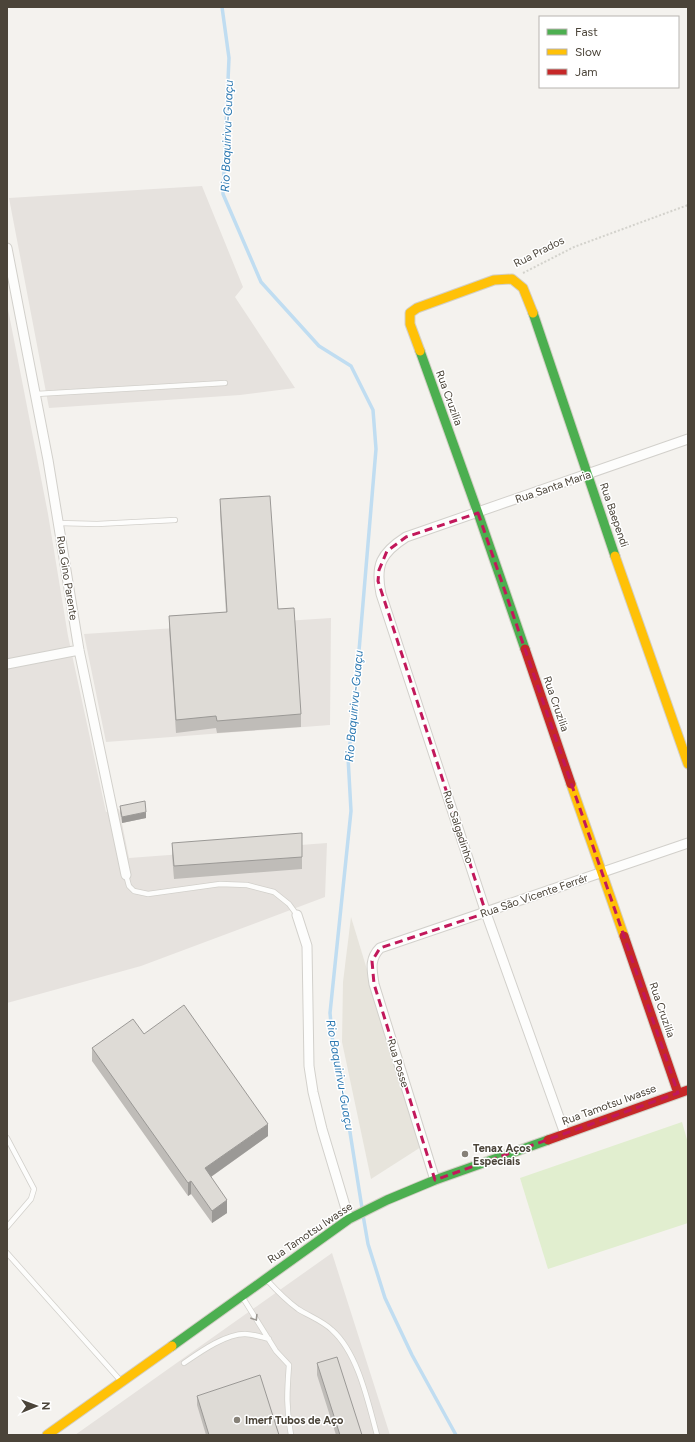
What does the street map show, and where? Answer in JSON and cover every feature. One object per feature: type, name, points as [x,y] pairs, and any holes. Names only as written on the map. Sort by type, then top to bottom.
[{"type":"street","name":"Rua Gino Parente","points":[[7,248],[8,261],[36,394],[79,650],[126,875]]},
{"type":"street","name":"Rua Prados","points":[[410,324],[410,313],[418,308],[494,280],[512,279]]},
{"type":"street","name":"Rua Baependi","points":[[512,279],[523,288],[530,303],[587,475],[688,764]]},
{"type":"street","name":"Rua Cruzilia","points":[[410,324],[478,513],[678,1093]]},
{"type":"street","name":"Rua Santa Maria","points":[[417,534],[688,439]]},
{"type":"street","name":"Rua Salgadinho","points":[[417,534],[406,537],[394,544],[387,551],[379,570],[378,581],[381,594],[486,913],[565,1134]]},
{"type":"street","points":[[7,664],[79,650]]},
{"type":"street","name":"Rua São Vicente Ferrér","points":[[380,948],[688,843]]},
{"type":"street","points":[[297,916],[307,946],[309,1066],[313,1092],[322,1129],[351,1218]]},
{"type":"street","name":"Rua Posse","points":[[380,948],[374,954],[372,961],[374,984],[435,1180]]},
{"type":"street","name":"Rua Tamotsu Iwasse","points":[[47,1435],[351,1218],[435,1180],[688,1090]]},
{"type":"street","points":[[60,1426],[63,1435]]},
{"type":"lane","points":[[36,394],[225,383]]},
{"type":"lane","points":[[58,523],[97,524],[176,520]]},
{"type":"lane","name":"Rua Gino Parente","points":[[126,875],[129,886],[134,891],[148,894],[220,884],[247,885],[274,892],[289,904],[297,916]]},
{"type":"lane","points":[[7,1138],[34,1188],[31,1199],[7,1227]]},
{"type":"lane","points":[[7,1253],[121,1382]]},
{"type":"lane","points":[[266,1279],[286,1300],[331,1329],[342,1340],[350,1352],[364,1390],[377,1435]]},
{"type":"lane","points":[[242,1296],[276,1351],[288,1365],[286,1397],[287,1415],[291,1435]]},
{"type":"lane","points":[[184,1363],[212,1345],[237,1334],[248,1334],[269,1339]]},
{"type":"path","name":"Rua Prados","points":[[512,279],[574,247],[688,204]]},
{"type":"highlighted area","points":[[478,513],[678,1093],[435,1180],[374,984],[372,961],[380,948],[486,913],[378,581],[379,570],[387,551],[406,537]]},
{"type":"shaded area","points":[[202,186],[243,287],[235,297],[295,388],[240,395],[49,408],[9,198]]},
{"type":"shaded area","points":[[7,304],[48,514],[68,636],[106,812],[119,809],[129,858],[327,843],[325,897],[141,966],[7,1003]]},
{"type":"shaded area","points":[[331,618],[330,725],[106,742],[84,634]]},
{"type":"shaded area","points":[[351,917],[421,1147],[371,1179],[342,1042],[343,982]]},
{"type":"shaded area","points":[[332,1253],[390,1435],[75,1435]]},
{"type":"green space","points":[[682,1122],[688,1143],[688,1223],[548,1269],[520,1178]]},
{"type":"building","points":[[270,496],[278,609],[294,608],[301,714],[217,721],[216,716],[176,720],[169,616],[227,612],[220,499]]},
{"type":"building","points":[[145,801],[146,812],[122,817],[120,806]]},
{"type":"building","points":[[302,833],[302,857],[174,866],[172,843]]},
{"type":"building","points":[[184,1005],[268,1124],[205,1168],[227,1200],[212,1211],[191,1181],[188,1183],[92,1048],[133,1019],[144,1034]]},
{"type":"building","points":[[337,1357],[362,1435],[340,1435],[317,1363]]},
{"type":"building","name":"Imerf Tubos de Aço","points":[[260,1375],[279,1435],[209,1435],[197,1396]]},
{"type":"waterway","name":"Rio Baquirivu-Guaçu","points":[[222,7],[229,58],[223,194],[261,282],[319,346],[351,366],[373,410],[376,449],[353,722],[348,757],[351,811],[330,1013],[334,1055],[346,1107],[362,1208]]},
{"type":"waterway","name":"Rio Baquirivu-Guaçu","points":[[363,1215],[368,1244],[385,1298],[412,1355],[456,1435]]},
{"type":"traffic: fast","points":[[533,313],[615,556]]},
{"type":"traffic: fast","points":[[420,351],[525,649]]},
{"type":"traffic: fast","points":[[172,1346],[349,1219],[387,1200],[435,1180],[548,1140]]},
{"type":"traffic: slow","points":[[420,351],[410,324],[410,313],[417,308],[494,280],[512,279],[523,288],[533,313]]},
{"type":"traffic: slow","points":[[615,556],[688,764]]},
{"type":"traffic: slow","points":[[571,784],[624,936]]},
{"type":"traffic: slow","points":[[47,1435],[172,1346]]},
{"type":"traffic: jam","points":[[525,649],[571,784]]},
{"type":"traffic: jam","points":[[624,936],[678,1093]]},
{"type":"traffic: jam","points":[[548,1140],[688,1090]]},
{"type":"place","name":"Tenax Aços Especiais","points":[[465,1154]]},
{"type":"place","name":"Imerf Tubos de Aço","points":[[237,1420]]}]
